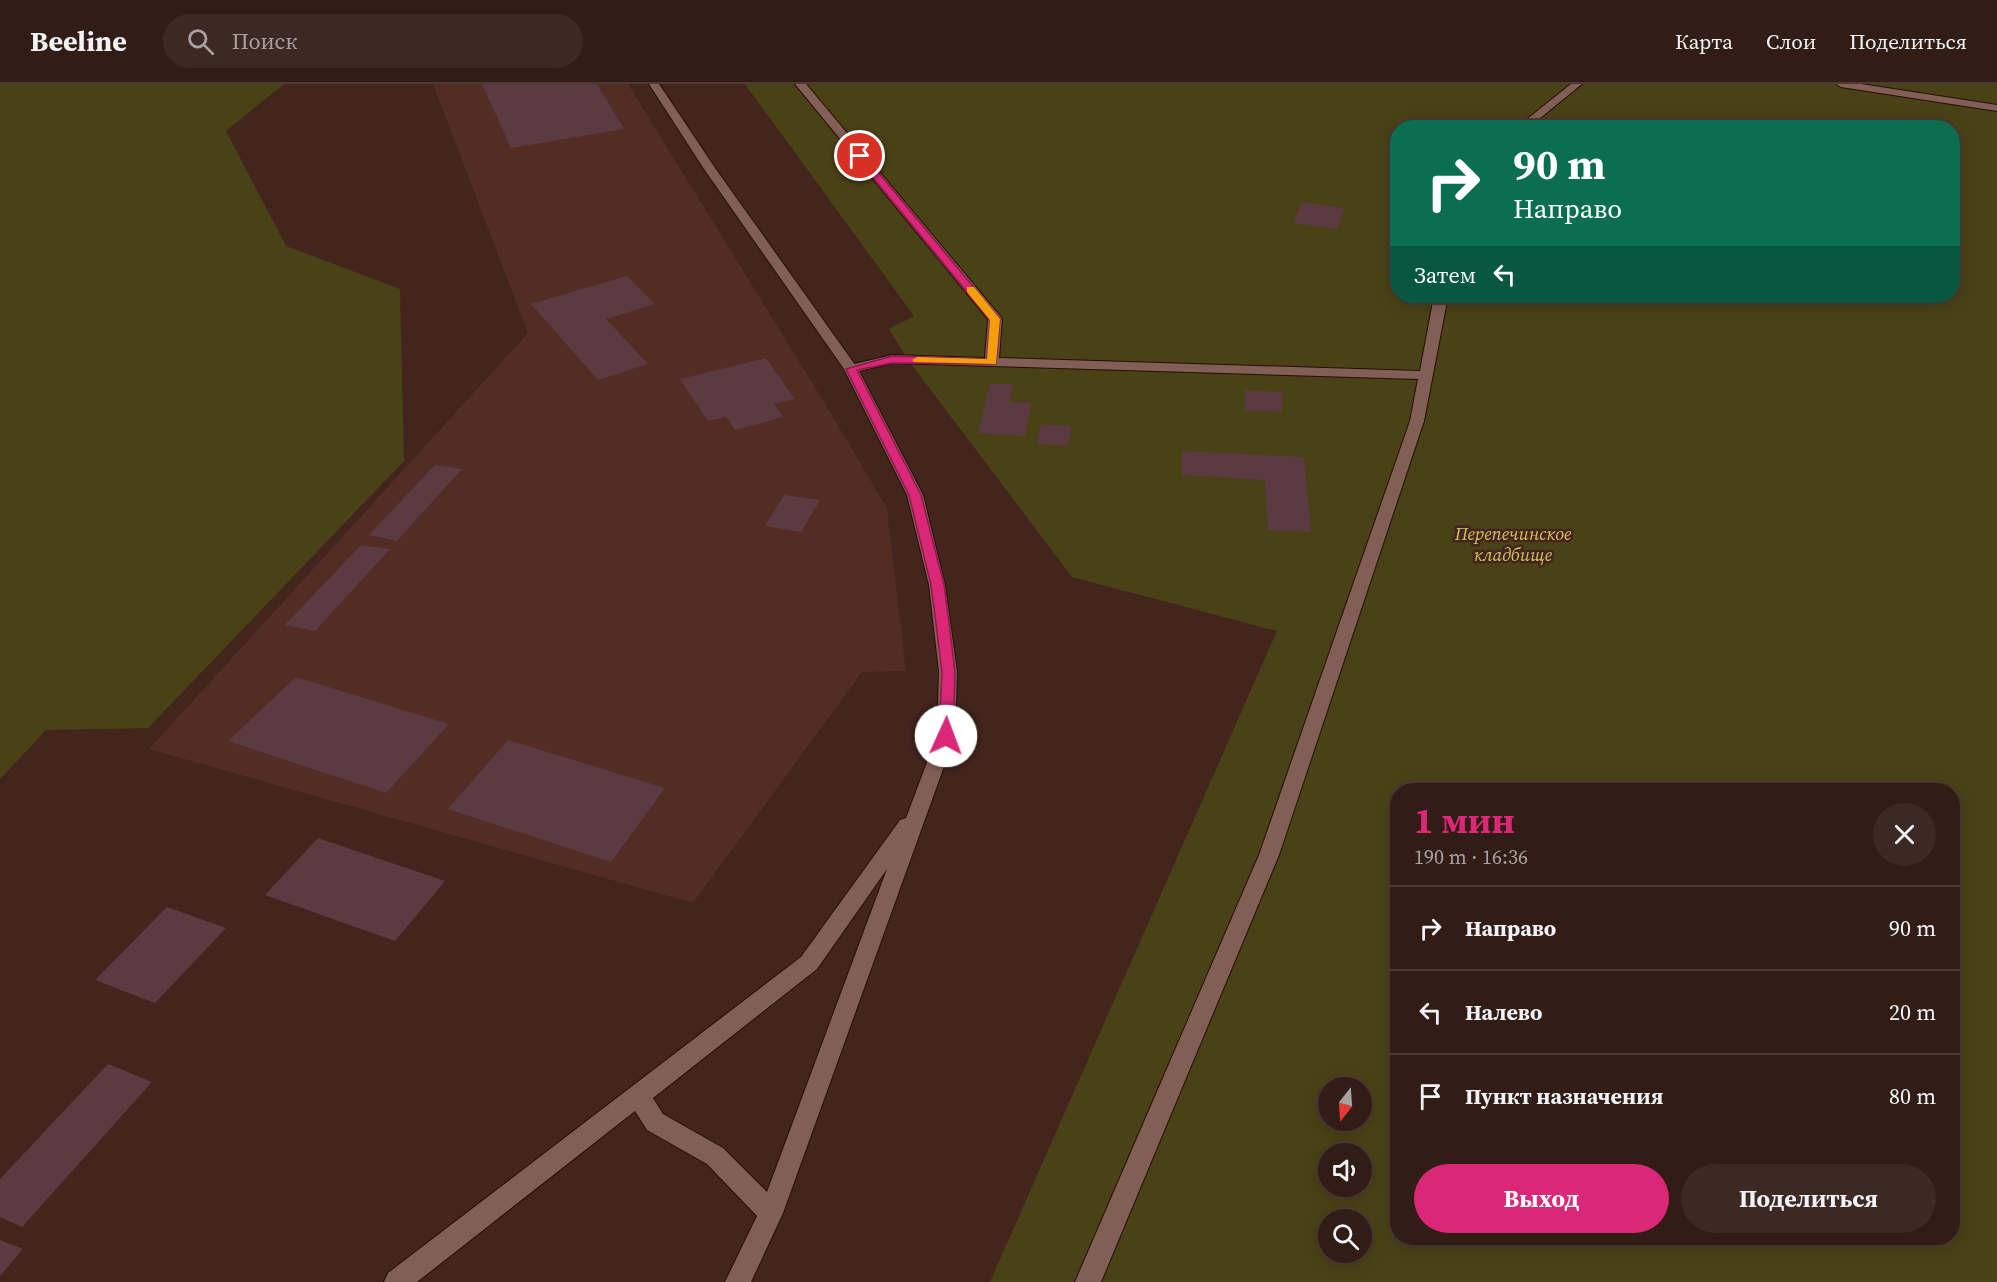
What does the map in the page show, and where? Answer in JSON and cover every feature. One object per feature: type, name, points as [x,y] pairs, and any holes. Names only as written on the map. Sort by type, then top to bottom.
[{"type":"street","points":[[654,84],[710,169],[851,369],[915,495],[937,585],[948,672],[946,736],[771,1213],[738,1282]]},
{"type":"street","points":[[800,84],[995,319],[992,362]]},
{"type":"street","points":[[1531,120],[1577,84]]},
{"type":"street","points":[[1841,84],[1997,108]]},
{"type":"street","points":[[1088,1282],[1269,855],[1417,421],[1440,303]]},
{"type":"street","points":[[851,369],[892,360],[1425,375]]},
{"type":"street","points":[[397,1282],[809,963],[922,804]]},
{"type":"street","points":[[638,1095],[655,1122],[715,1156],[771,1213]]},
{"type":"shaded area","points":[[433,84],[628,84],[887,508],[906,671],[862,672],[693,903],[149,749],[528,333]]},
{"type":"green space","points":[[0,84],[284,84],[226,131],[286,246],[400,289],[404,461],[148,728],[46,730],[0,779]]},
{"type":"green space","name":"Перепечинское кладбище","points":[[745,84],[1997,84],[1997,1282],[990,1282],[1277,631],[1072,577],[908,360],[889,329],[914,316]]},
{"type":"building","points":[[482,84],[597,84],[624,129],[511,148]]},
{"type":"building","points":[[1301,202],[1344,208],[1338,229],[1294,223]]},
{"type":"building","points":[[627,276],[655,304],[606,319],[648,364],[598,380],[531,304]]},
{"type":"building","points":[[766,358],[795,399],[774,404],[783,417],[735,430],[726,417],[708,421],[680,379]]},
{"type":"building","points":[[990,383],[1013,385],[1010,402],[1031,403],[1025,436],[978,433]]},
{"type":"building","points":[[1245,390],[1282,392],[1282,412],[1245,410]]},
{"type":"building","points":[[1041,424],[1071,426],[1068,446],[1037,444]]},
{"type":"building","points":[[1182,451],[1304,457],[1311,532],[1268,530],[1265,480],[1182,475]]},
{"type":"building","points":[[435,465],[462,469],[397,541],[369,535]]},
{"type":"building","points":[[784,495],[820,500],[801,532],[765,526]]},
{"type":"building","points":[[361,545],[390,549],[315,631],[285,625]]},
{"type":"building","points":[[296,677],[449,724],[386,793],[228,741]]},
{"type":"building","points":[[508,740],[665,788],[611,862],[448,809]]},
{"type":"building","points":[[318,838],[445,881],[395,941],[265,895]]},
{"type":"building","points":[[167,907],[226,928],[155,1003],[95,980]]},
{"type":"building","points":[[108,1064],[152,1082],[22,1227],[0,1217],[0,1179]]},
{"type":"building","points":[[0,1240],[23,1249],[0,1276]]},
{"type":"slow traffic","points":[[917,360],[992,362],[995,319],[970,290]]},
{"type":"route","points":[[860,156],[995,319],[992,362],[892,360],[851,369],[915,495],[937,585],[940,607],[948,672],[946,736]]}]
